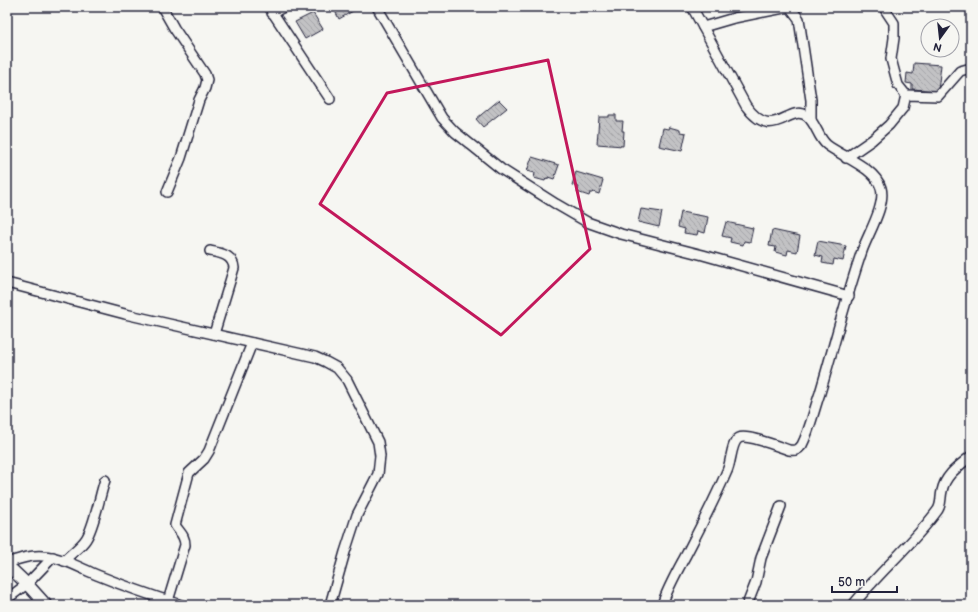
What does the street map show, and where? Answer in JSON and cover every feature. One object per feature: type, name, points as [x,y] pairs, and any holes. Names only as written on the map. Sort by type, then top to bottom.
[{"type":"street","points":[[162,7],[174,28],[205,74],[207,80],[199,100],[181,158],[167,192]]},
{"type":"street","points":[[284,7],[271,10],[330,99]]},
{"type":"street","points":[[376,7],[442,118],[456,132],[501,169],[556,204],[587,222],[621,234],[703,255],[849,296]]},
{"type":"street","points":[[662,605],[668,588],[728,469],[734,445],[737,440],[740,437],[749,438],[789,450],[799,449],[802,445],[829,364],[862,250],[880,207],[882,192],[878,181],[871,173],[826,144],[820,138],[811,120],[806,116],[799,114],[766,123],[756,117],[746,106],[692,7]]},
{"type":"street","points":[[703,27],[734,18],[789,7],[799,19],[811,100],[811,120]]},
{"type":"street","points":[[885,7],[886,12],[894,23],[894,38],[891,59],[898,85],[906,94],[938,96],[960,71],[971,68]]},
{"type":"street","points":[[846,158],[872,140],[889,125],[903,108],[906,94]]},
{"type":"street","points":[[210,250],[227,256],[233,263],[234,268],[214,334]]},
{"type":"street","points":[[7,283],[190,330],[315,357],[337,368],[347,380],[378,442],[380,460],[378,474],[357,515],[330,605]]},
{"type":"street","points":[[168,601],[185,545],[184,537],[175,525],[188,476],[204,459],[209,450],[252,343]]},
{"type":"street","points":[[853,605],[938,511],[941,504],[942,491],[948,476],[971,456]]},
{"type":"street","points":[[64,561],[83,543],[89,533],[105,480]]},
{"type":"street","points":[[747,605],[756,582],[761,558],[781,506]]},
{"type":"street","points":[[46,605],[28,584],[7,564],[25,557],[53,557],[98,576],[181,605]]},
{"type":"street","points":[[7,599],[28,584],[53,557]]},
{"type":"highlighted area","points":[[548,60],[590,249],[501,335],[320,204],[387,93]]},
{"type":"building","points":[[333,7],[360,7],[339,19]]},
{"type":"building","points":[[313,13],[323,29],[305,39],[295,22]]},
{"type":"building","points":[[914,63],[941,65],[938,91],[912,89],[912,84],[906,83],[907,73],[913,74]]},
{"type":"building","points":[[499,100],[507,108],[483,127],[476,119]]},
{"type":"building","points":[[609,115],[616,115],[616,121],[623,121],[623,146],[597,144],[599,117],[609,117]]},
{"type":"building","points":[[669,127],[686,133],[682,151],[659,146],[663,128],[668,129]]},
{"type":"building","points":[[532,157],[559,165],[554,179],[548,177],[545,181],[534,178],[535,173],[527,171]]},
{"type":"building","points":[[576,172],[603,180],[599,194],[593,192],[590,193],[589,196],[577,192],[579,187],[572,185]]},
{"type":"building","points":[[641,209],[662,212],[659,227],[638,222]]},
{"type":"building","points":[[681,212],[708,217],[705,233],[698,231],[697,235],[684,233],[685,229],[678,227]]},
{"type":"building","points":[[726,222],[753,228],[750,242],[744,241],[743,245],[730,242],[731,238],[722,236]]},
{"type":"building","points":[[772,230],[800,236],[797,252],[788,250],[787,255],[775,252],[776,247],[769,246]]},
{"type":"building","points":[[818,241],[846,246],[843,261],[834,259],[833,265],[822,263],[823,257],[815,255]]}]
